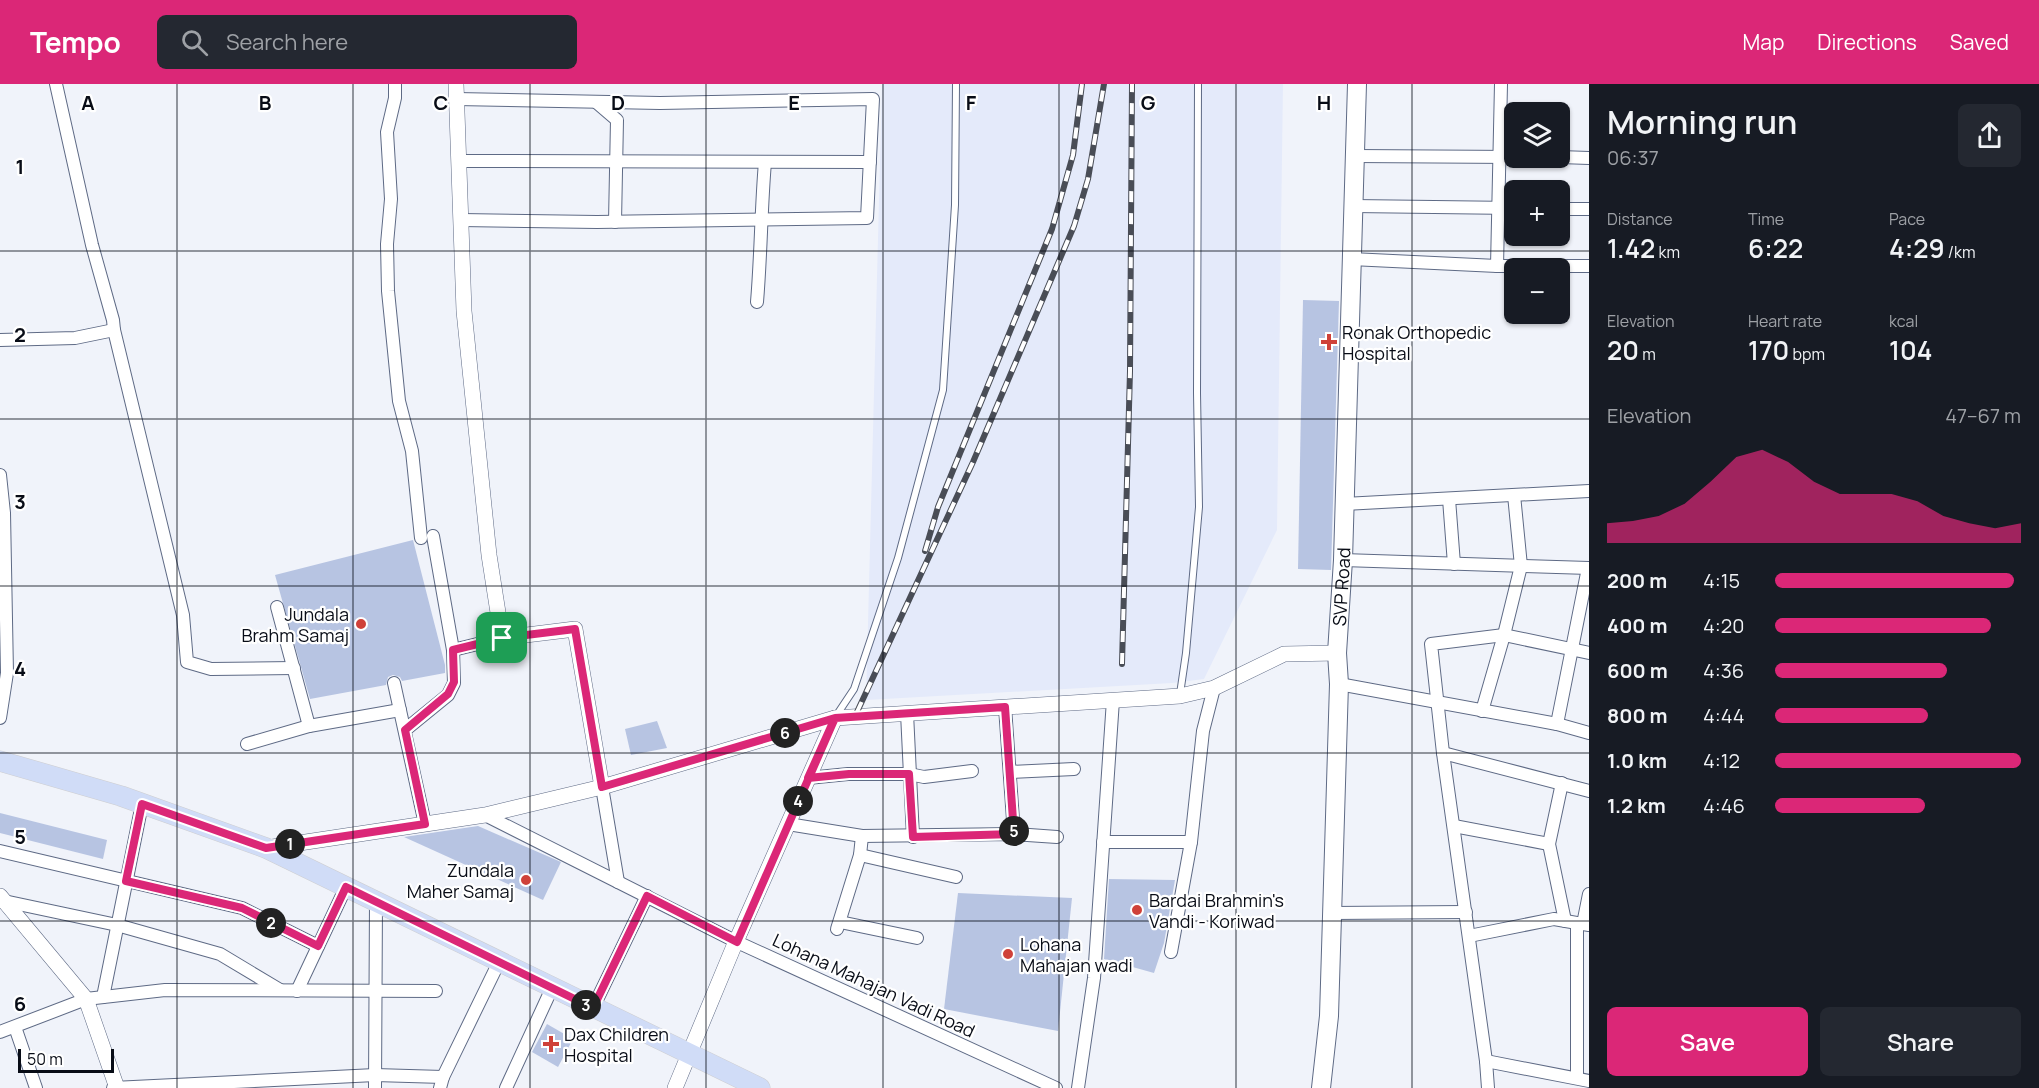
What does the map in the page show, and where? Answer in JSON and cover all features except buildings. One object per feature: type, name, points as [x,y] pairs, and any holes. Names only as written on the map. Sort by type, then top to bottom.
[{"type":"main road","name":"SVP Road","points":[[1321,1088],[1329,1016],[1339,684],[1337,653],[1343,560],[1357,84]]},
{"type":"main road","points":[[0,761],[142,804],[266,848],[690,1055],[738,1083],[760,1088]]},
{"type":"street","points":[[56,84],[92,245],[113,320],[183,615],[187,662],[211,669],[294,668]]},
{"type":"street","points":[[395,84],[395,98],[387,132],[391,199],[387,244],[388,291],[399,401],[412,451],[427,537],[453,650],[454,682],[448,694],[405,730]]},
{"type":"street","points":[[1497,266],[1501,84]]},
{"type":"street","points":[[461,220],[615,222],[867,218],[873,99],[596,102],[456,92],[464,311],[489,555],[502,638]]},
{"type":"street","points":[[596,102],[616,120],[615,222]]},
{"type":"street","points":[[1354,156],[1504,157]]},
{"type":"street","points":[[1570,157],[1589,158]]},
{"type":"street","points":[[459,161],[870,162]]},
{"type":"street","points":[[758,302],[762,241],[760,220],[765,162]]},
{"type":"street","points":[[1353,206],[1504,208]]},
{"type":"street","points":[[1570,209],[1589,209]]},
{"type":"street","points":[[1352,259],[1497,266],[1589,267]]},
{"type":"street","points":[[0,340],[75,338],[114,330]]},
{"type":"street","points":[[0,475],[4,513],[3,606],[7,673],[0,718]]},
{"type":"street","points":[[1344,504],[1589,491]]},
{"type":"street","points":[[1482,711],[1521,566],[1514,495]]},
{"type":"street","points":[[1449,499],[1454,564]]},
{"type":"street","points":[[1343,560],[1588,568],[1557,724]]},
{"type":"street","points":[[277,607],[309,726]]},
{"type":"street","points":[[453,650],[502,638],[575,629],[618,882]]},
{"type":"street","points":[[1488,1088],[1443,753],[1431,644],[1504,635],[1589,653]]},
{"type":"street","points":[[266,848],[485,815],[602,787],[835,718],[1180,696],[1214,688],[1284,654],[1337,653]]},
{"type":"street","points":[[394,683],[425,824]]},
{"type":"street","points":[[1339,684],[1557,724],[1589,733]]},
{"type":"street","points":[[1171,952],[1191,842],[1203,731],[1214,688]]},
{"type":"street","points":[[1078,1088],[1094,978],[1113,700]]},
{"type":"street","points":[[1005,707],[1014,834]]},
{"type":"street","points":[[247,744],[309,726],[400,710]]},
{"type":"street","points":[[907,713],[913,837]]},
{"type":"street","points":[[675,1088],[835,718]]},
{"type":"street","points":[[1443,753],[1589,790]]},
{"type":"street","points":[[1010,772],[1074,769]]},
{"type":"street","points":[[808,778],[849,774],[909,774],[924,777],[972,771]]},
{"type":"street","points":[[1562,783],[1549,844],[1564,921]]},
{"type":"street","points":[[103,997],[142,804]]},
{"type":"street","name":"Lohana Mahajan Vadi Road","points":[[485,815],[737,942],[1056,1088]]},
{"type":"street","points":[[788,824],[862,836],[1014,834],[1057,837]]},
{"type":"street","points":[[1454,826],[1549,844]]},
{"type":"street","points":[[862,836],[860,855],[838,925],[917,938]]},
{"type":"street","points":[[1103,842],[1191,842]]},
{"type":"street","points":[[0,851],[242,908],[318,946]]},
{"type":"street","points":[[860,855],[956,877]]},
{"type":"street","points":[[297,991],[346,887]]},
{"type":"street","points":[[1486,1061],[1583,1079],[1583,924],[1589,894]]},
{"type":"street","points":[[593,1008],[647,896]]},
{"type":"street","points":[[2,898],[117,925],[220,954],[281,991]]},
{"type":"street","points":[[2,898],[86,999],[115,1088],[375,1075],[441,1083],[499,962]]},
{"type":"street","points":[[375,1088],[376,901]]},
{"type":"street","points":[[1332,913],[1466,912]]},
{"type":"street","points":[[1469,936],[1554,919],[1583,924]]},
{"type":"street","points":[[506,1088],[552,988]]},
{"type":"street","points":[[0,1032],[86,999],[165,990],[436,992]]},
{"type":"street","points":[[15,1027],[36,1088]]},
{"type":"lane","points":[[835,718],[854,689],[898,558],[943,390],[955,205],[956,84]]},
{"type":"lane","points":[[1180,696],[1199,507],[1198,84]]},
{"type":"shaded area","points":[[882,84],[1283,84],[1277,530],[1204,679],[1172,683],[866,700]]},
{"type":"railway","points":[[925,551],[938,507],[1052,229],[1073,155],[1082,84]]},
{"type":"railway","points":[[857,712],[973,462],[1074,226],[1088,179],[1104,84]]},
{"type":"railway","points":[[1122,664],[1130,371],[1132,84]]},
{"type":"place","name":"Ronak Orthopedic Hospital","points":[[1329,342]]},
{"type":"place","name":"Jundala Brahm Samaj","points":[[361,624]]},
{"type":"place","name":"Zundala Maher Samaj","points":[[526,880]]},
{"type":"place","name":"Bardai Brahmin's Vandi - Koriwad","points":[[1137,910]]},
{"type":"place","name":"Lohana Mahajan wadi","points":[[1008,954]]},
{"type":"place","name":"Dax Children Hospital","points":[[551,1044]]},
{"type":"route","points":[[502,638],[453,650],[454,682],[448,694],[405,730],[425,824],[266,848],[142,804],[126,881],[242,908],[318,946],[346,887],[593,1008],[647,896],[737,942],[808,778],[835,718],[1005,707],[1014,834],[913,837],[909,774],[849,774],[808,778],[835,718],[602,787],[575,629],[502,638]]}]
